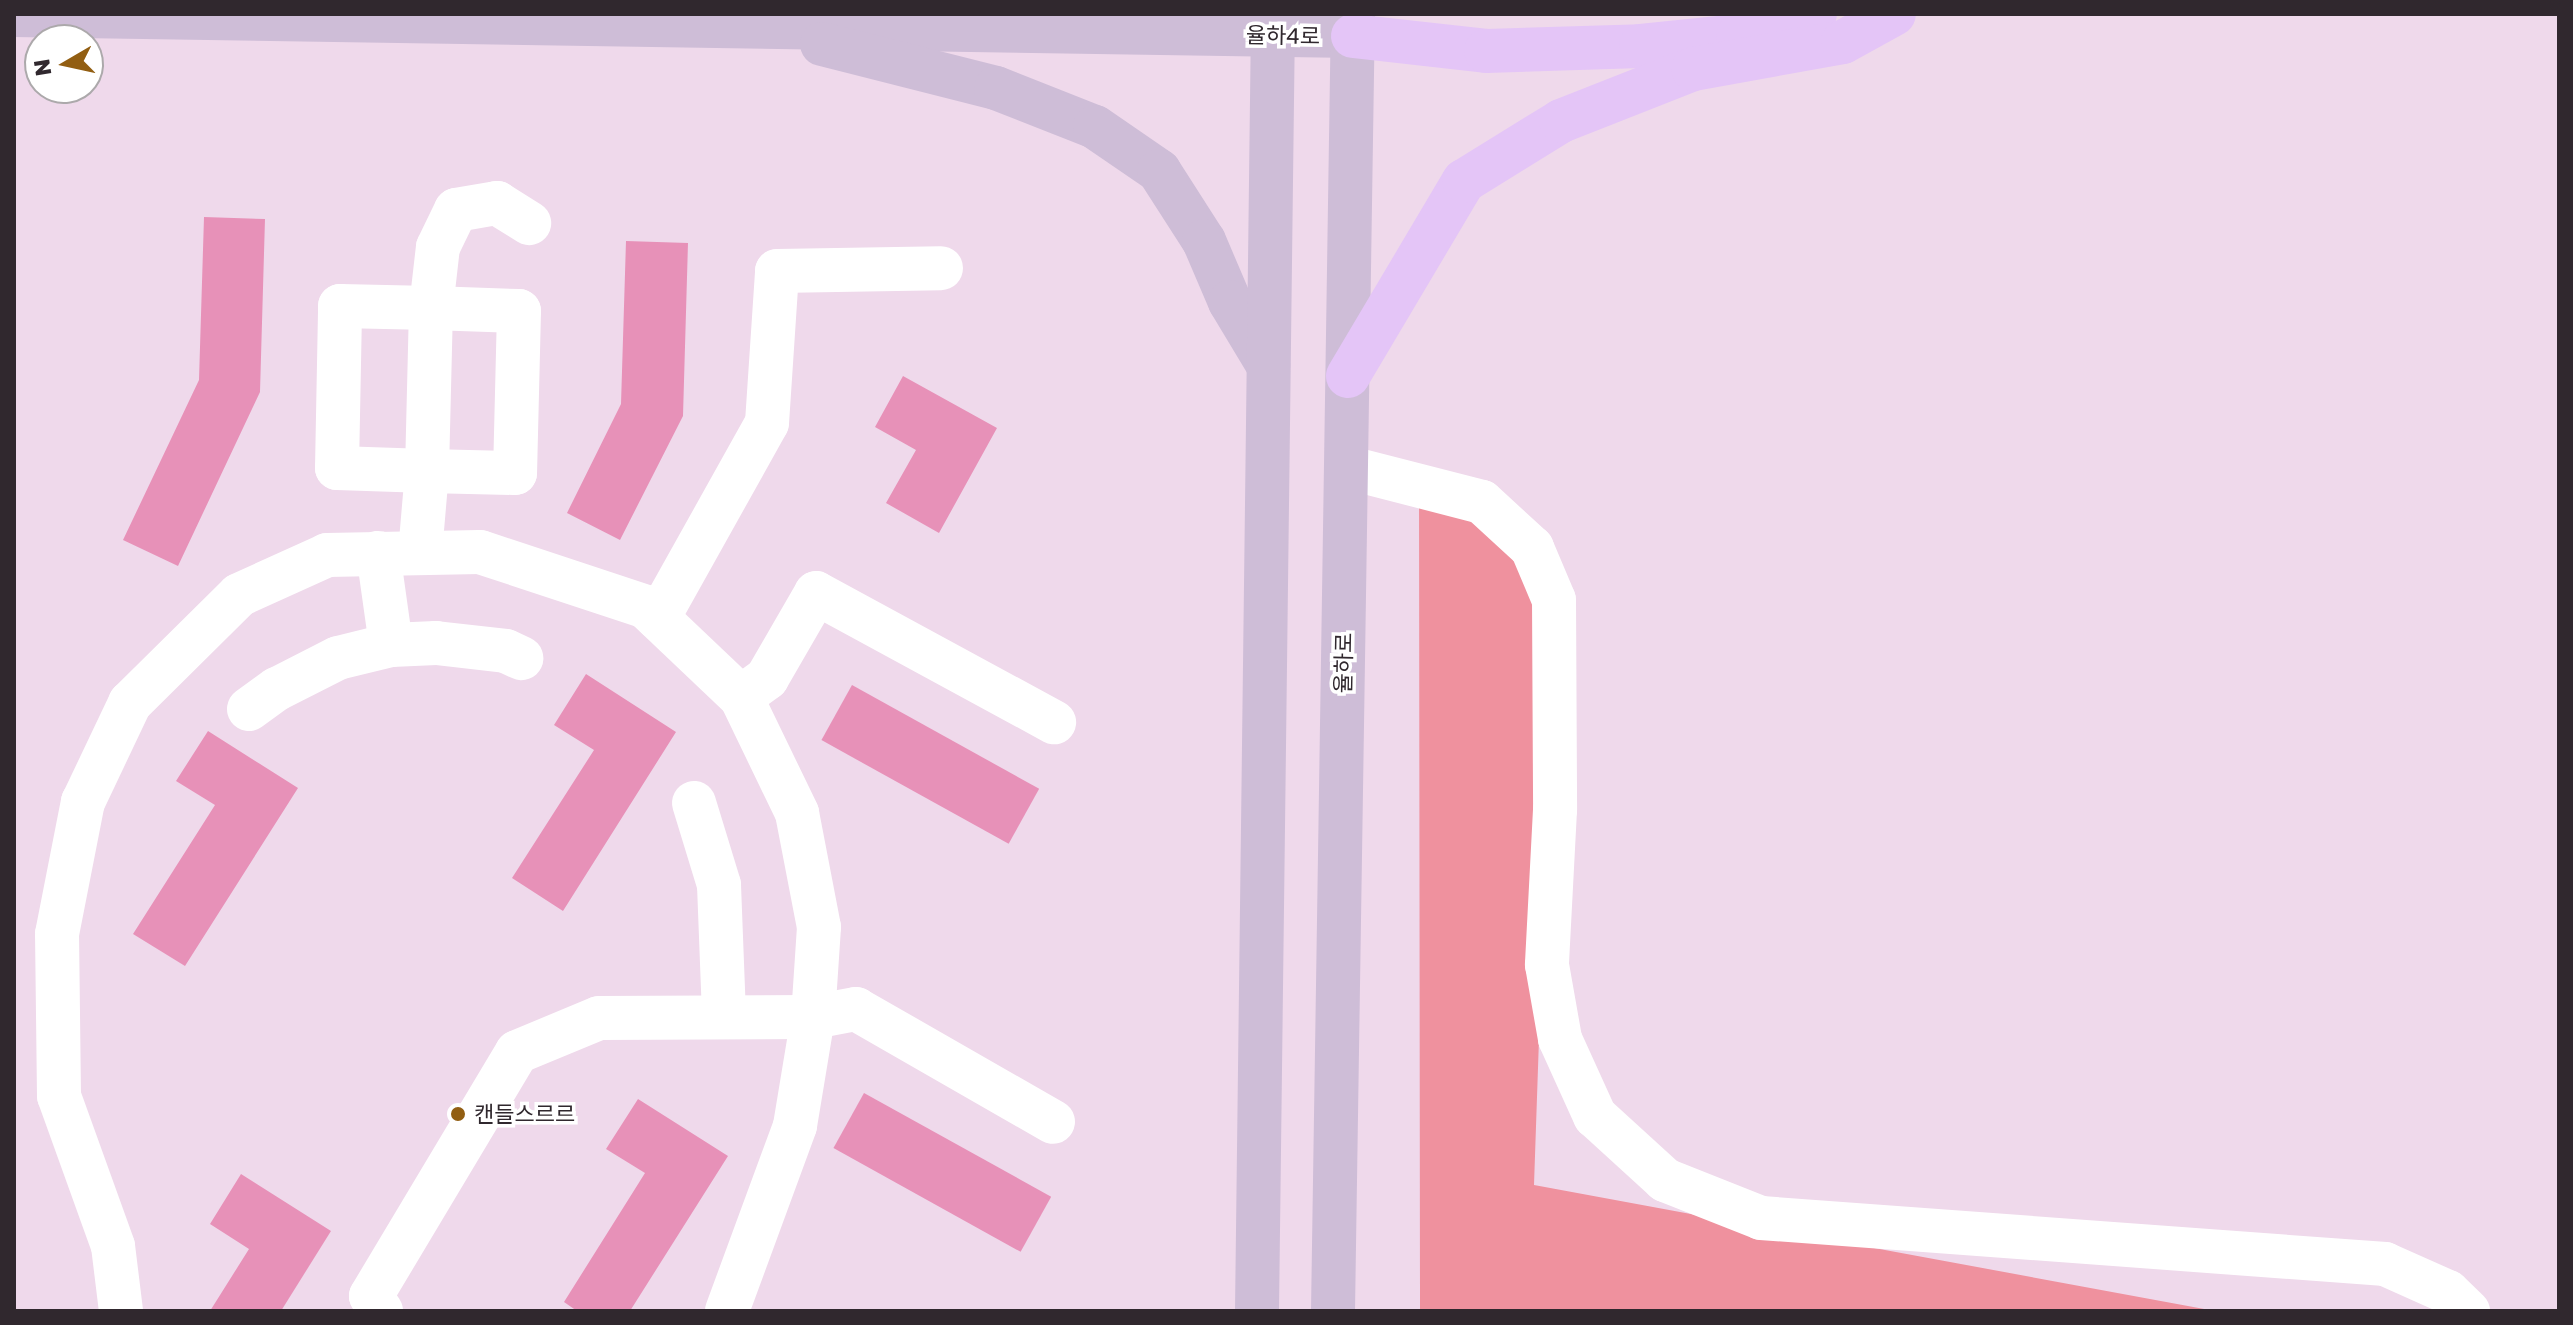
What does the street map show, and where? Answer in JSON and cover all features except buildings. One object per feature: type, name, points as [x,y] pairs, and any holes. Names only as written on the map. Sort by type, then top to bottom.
[{"type":"highway","points":[[1353,25],[1486,51],[1641,46],[1738,36],[1815,14]]},
{"type":"highway","points":[[1348,376],[1464,181],[1561,121],[1693,69],[1843,42],[1894,14]]},
{"type":"main road","name":"율하4로","points":[[14,15],[754,26],[1353,25]]},
{"type":"main road","points":[[1257,1311],[1273,24]]},
{"type":"main road","name":"율하로","points":[[1333,1311],[1353,25]]},
{"type":"main road","points":[[754,26],[996,88],[1095,127],[1159,171],[1204,241],[1230,302],[1268,365]]},
{"type":"street","points":[[391,645],[399,553],[427,471],[431,308],[438,247],[456,210],[497,203],[529,223]]},
{"type":"street","points":[[658,618],[767,423],[777,271],[941,268]]},
{"type":"street","points":[[340,306],[519,311],[515,473],[427,471],[337,468],[340,306]]},
{"type":"street","points":[[1346,467],[1482,502],[1532,548],[1554,600],[1555,810],[1547,965],[1560,1039],[1595,1116],[1665,1180],[1761,1218],[2385,1264],[2448,1292],[2468,1311]]},
{"type":"street","points":[[121,1311],[113,1246],[59,1096],[57,934],[83,802],[130,703],[239,595],[327,555],[480,552],[646,607],[741,697],[797,813],[819,927],[813,1017],[795,1126],[727,1311]]},
{"type":"street","points":[[741,697],[767,678],[816,593],[1054,722]]},
{"type":"street","points":[[249,709],[277,689],[338,658],[391,645],[436,643],[506,651],[521,658]]},
{"type":"street","points":[[694,803],[719,885],[724,1017]]},
{"type":"street","points":[[370,1306],[517,1052],[599,1018],[813,1017],[856,1009],[1053,1122]]},
{"type":"shaded area","points":[[1419,485],[1482,502],[1554,600],[1534,1185],[2215,1311],[1420,1311]]},
{"type":"place","name":"캔들스르르","points":[[458,1114]]}]
